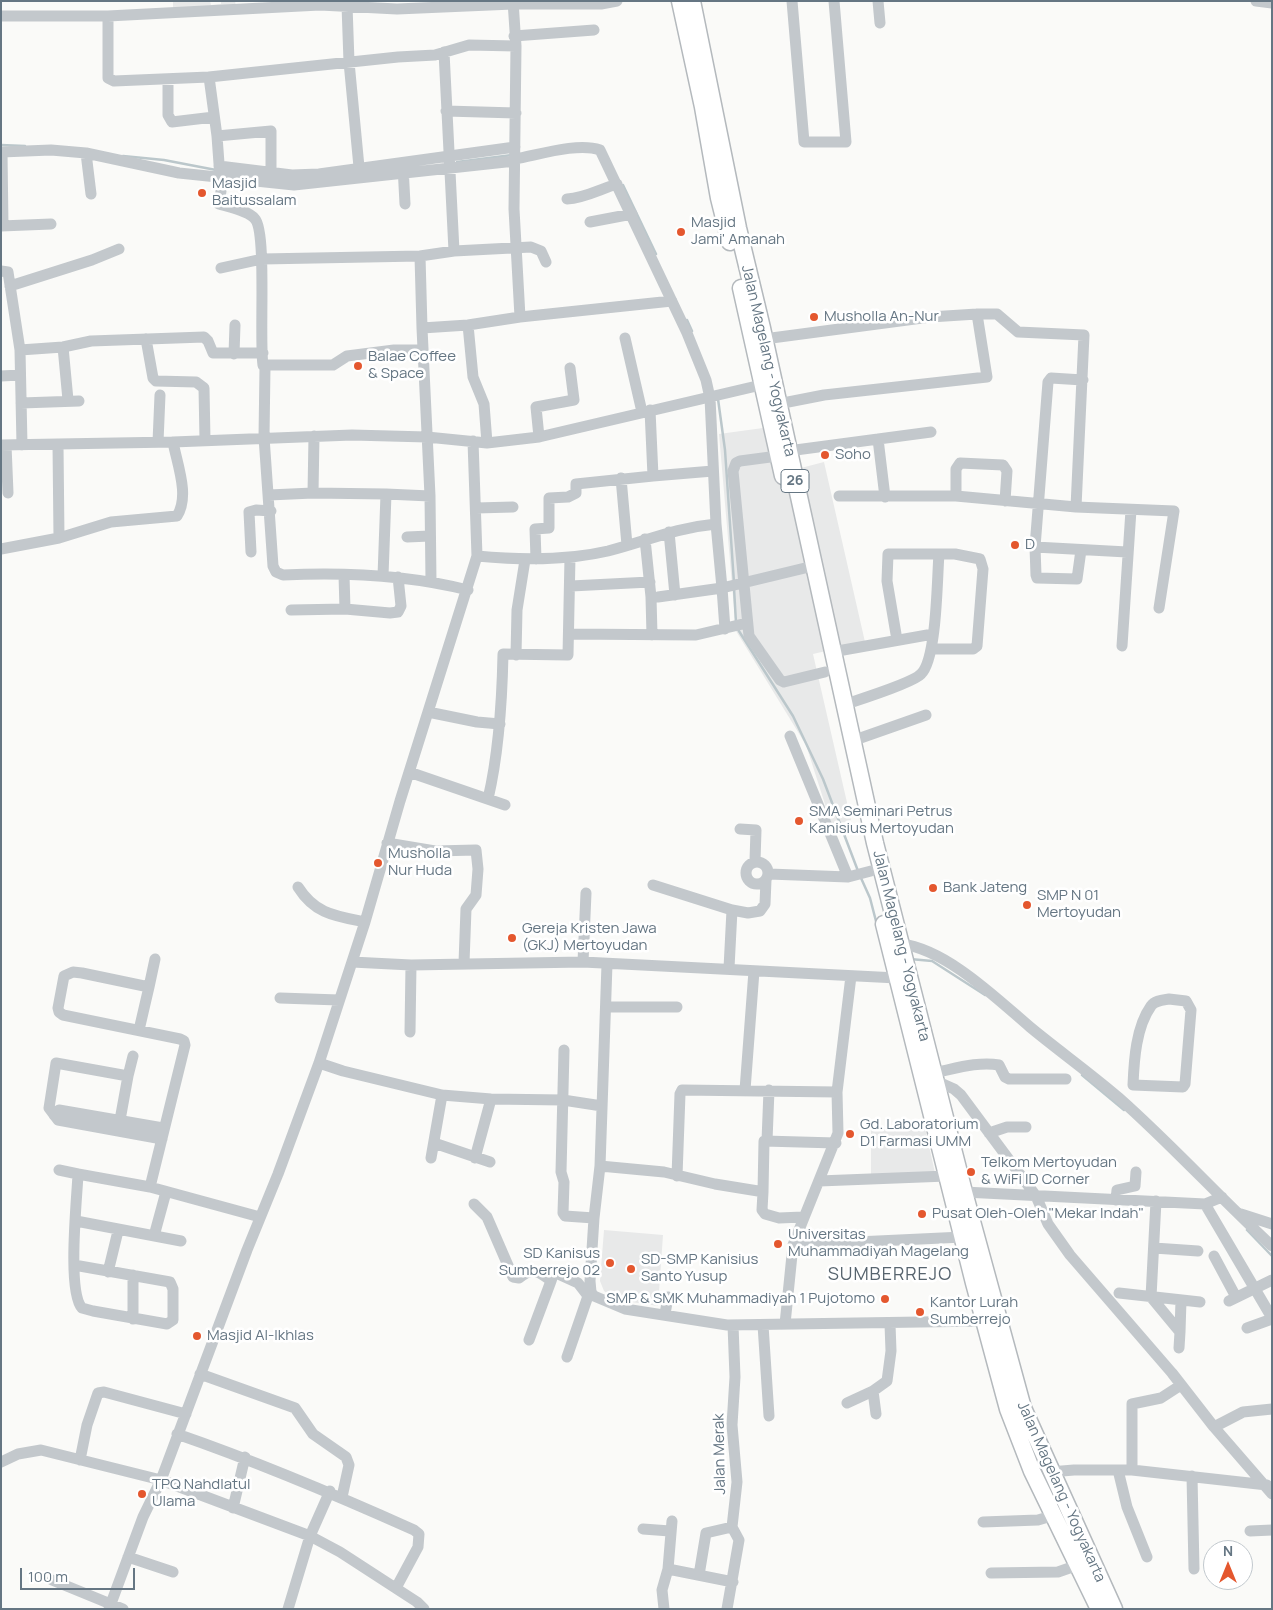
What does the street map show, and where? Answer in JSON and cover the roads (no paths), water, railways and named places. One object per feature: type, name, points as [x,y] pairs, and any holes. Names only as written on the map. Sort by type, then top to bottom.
[{"type":"highway","name":"Jalan Magelang - Yogyakarta","points":[[680,1],[703,106],[719,198],[761,385],[783,454],[852,741],[870,844],[869,872],[898,960],[911,986],[964,1192],[981,1282],[985,1321],[996,1366],[1018,1440],[1099,1609]]},
{"type":"highway","name":"Jalan Magelang - Yogyakarta","points":[[692,1],[738,228],[778,404],[783,454],[825,672],[870,844],[947,1176],[963,1237],[981,1282],[1023,1408],[1050,1472],[1114,1609]]},
{"type":"street","points":[[1,16],[108,16],[185,6],[320,3],[397,8],[435,4],[616,1]]},
{"type":"street","points":[[792,1],[804,142],[846,142],[834,1]]},
{"type":"street","points":[[878,1],[880,24]]},
{"type":"street","points":[[1256,1],[1272,3]]},
{"type":"street","points":[[513,3],[516,112],[515,248],[520,317]]},
{"type":"street","points":[[347,5],[348,62],[359,167]]},
{"type":"street","points":[[108,16],[108,78],[110,80],[168,80],[209,77],[444,52],[469,45],[515,41],[594,30]]},
{"type":"street","points":[[444,52],[454,251]]},
{"type":"street","points":[[209,77],[217,136],[219,204],[251,215],[257,222],[262,259],[262,363],[265,367],[264,438],[271,511],[273,566],[276,572],[283,575],[398,577],[431,581],[468,590]]},
{"type":"street","points":[[168,80],[168,115],[172,122],[214,117]]},
{"type":"street","points":[[446,111],[516,112]]},
{"type":"street","points":[[217,136],[271,131],[271,173]]},
{"type":"street","points":[[219,172],[294,185],[403,168],[515,155],[596,148],[603,153],[670,302],[715,396],[713,470],[716,524],[733,586],[734,627]]},
{"type":"street","points":[[52,224],[2,226],[2,152],[51,150],[86,154],[179,173],[313,174],[359,167],[403,168]]},
{"type":"street","points":[[86,154],[91,194]]},
{"type":"street","points":[[403,168],[405,204]]},
{"type":"street","points":[[567,198],[583,197],[598,189],[616,184]]},
{"type":"street","points":[[590,222],[632,214]]},
{"type":"street","points":[[10,286],[92,260],[119,248]]},
{"type":"street","points":[[222,268],[262,259],[420,256],[454,251],[515,248],[536,248],[541,251],[546,262]]},
{"type":"street","points":[[420,256],[422,350],[430,496],[431,581]]},
{"type":"street","points":[[1,271],[8,272],[20,350],[22,445]]},
{"type":"street","points":[[422,328],[468,325],[520,317],[670,302]]},
{"type":"street","points":[[778,404],[824,395],[987,377],[978,314]]},
{"type":"street","points":[[764,339],[930,317],[978,314],[997,314],[1018,332],[1084,336],[1076,508]]},
{"type":"street","points":[[234,354],[235,325]]},
{"type":"street","points":[[468,325],[473,377],[484,404],[487,443]]},
{"type":"street","points":[[20,350],[63,347],[91,341],[204,337],[208,340],[213,353],[263,353]]},
{"type":"street","points":[[625,338],[646,411],[653,476]]},
{"type":"street","points":[[146,339],[153,378],[156,381],[196,382],[204,388],[205,440]]},
{"type":"street","points":[[21,403],[73,401],[63,347]]},
{"type":"street","points":[[265,367],[334,365],[347,356],[394,350],[422,350]]},
{"type":"street","points":[[539,437],[536,407],[574,400],[570,368]]},
{"type":"street","points":[[1,376],[20,376]]},
{"type":"street","points":[[1081,550],[1076,580],[1037,578],[1035,547],[1048,382],[1051,378],[1083,380]]},
{"type":"street","points":[[8,493],[4,445],[173,442],[314,436],[427,437],[487,443],[539,437],[761,385]]},
{"type":"street","points":[[158,442],[160,395]]},
{"type":"street","points":[[734,627],[734,466],[740,461],[931,432]]},
{"type":"street","points":[[313,493],[314,436]]},
{"type":"street","points":[[878,439],[885,497]]},
{"type":"street","points":[[110,1606],[142,1517],[161,1480],[319,1063],[365,922],[387,843],[468,590],[477,556],[473,441]]},
{"type":"street","points":[[1,549],[59,538],[111,522],[177,516],[183,496],[173,442]]},
{"type":"street","points":[[58,445],[59,538]]},
{"type":"street","points":[[956,496],[956,469],[960,463],[1003,465],[1007,471],[1005,501]]},
{"type":"street","points":[[516,656],[517,610],[530,560],[535,529],[549,528],[549,498],[568,497],[576,493],[576,484],[713,470]]},
{"type":"street","points":[[621,478],[627,545]]},
{"type":"street","points":[[269,495],[313,493],[430,496]]},
{"type":"street","points":[[383,576],[386,494]]},
{"type":"street","points":[[839,496],[956,496],[1076,508],[1175,512],[1159,608]]},
{"type":"street","points":[[476,508],[513,508]]},
{"type":"street","points":[[252,552],[249,512],[256,510],[271,511]]},
{"type":"street","points":[[1122,646],[1131,510]]},
{"type":"street","points":[[477,556],[530,560],[570,557],[608,551],[687,527],[716,524]]},
{"type":"street","points":[[669,532],[675,595]]},
{"type":"street","points":[[406,537],[430,536]]},
{"type":"street","points":[[645,539],[650,582],[652,635]]},
{"type":"street","points":[[1035,547],[1127,552]]},
{"type":"street","points":[[897,640],[887,581],[886,556],[890,553],[973,557],[983,563],[980,635],[977,646],[973,649],[932,649]]},
{"type":"street","points":[[843,706],[916,678],[926,668],[932,649],[939,554]]},
{"type":"street","points":[[488,799],[494,773],[500,724],[503,654],[516,656],[568,655],[571,586],[570,557]]},
{"type":"street","points":[[658,597],[733,586],[805,568]]},
{"type":"street","points":[[344,576],[344,609]]},
{"type":"street","points":[[291,610],[344,609],[398,612],[401,606],[398,577]]},
{"type":"street","points":[[571,586],[650,582]]},
{"type":"street","points":[[569,634],[696,635],[734,627],[749,636],[780,680],[784,682],[825,672]]},
{"type":"street","points":[[832,652],[933,634]]},
{"type":"street","points":[[428,712],[477,722],[500,724]]},
{"type":"street","points":[[852,741],[926,715]]},
{"type":"street","points":[[790,736],[851,876]]},
{"type":"street","points":[[409,772],[504,804]]},
{"type":"street","points":[[740,829],[756,830],[755,861],[746,869],[747,878],[757,884],[767,877],[851,876],[869,872]]},
{"type":"street","points":[[387,843],[435,851],[476,850],[478,870],[476,895],[466,908],[464,963]]},
{"type":"street","points":[[654,885],[732,910],[748,913],[760,911],[765,904],[767,877],[764,863],[755,861]]},
{"type":"street","points":[[298,887],[309,903],[320,910],[365,922]]},
{"type":"street","points":[[583,962],[586,893]]},
{"type":"street","points":[[729,968],[732,910]]},
{"type":"street","points":[[352,962],[411,965],[583,962],[729,968],[851,976],[926,950],[983,986],[1030,1027],[1118,1098],[1190,1164],[1214,1201],[1254,1287],[1272,1318],[1247,1328]]},
{"type":"street","points":[[139,1030],[155,959]]},
{"type":"street","points":[[567,1357],[590,1294],[594,1218],[600,1166],[607,964]]},
{"type":"street","points":[[410,1032],[411,965]]},
{"type":"street","points":[[745,1090],[754,971]]},
{"type":"street","points":[[149,987],[73,972],[64,976],[59,1012],[63,1015],[180,1038],[184,1043],[150,1187]]},
{"type":"street","points":[[785,1324],[793,1245],[836,1143],[837,1092],[851,976]]},
{"type":"street","points":[[280,998],[339,1000]]},
{"type":"street","points":[[1118,1098],[1133,1085],[1136,1048],[1141,1029],[1152,1005],[1158,1001],[1186,1001],[1191,1010],[1185,1084],[1183,1087],[1172,1088],[1133,1085]]},
{"type":"street","points":[[606,1007],[677,1007]]},
{"type":"street","points":[[564,1050],[560,1172],[564,1182],[563,1213],[565,1216],[594,1218]]},
{"type":"street","points":[[119,1126],[133,1056]]},
{"type":"street","points":[[128,1076],[56,1063],[49,1108],[54,1115],[59,1110],[119,1126],[163,1134]]},
{"type":"street","points":[[319,1063],[343,1071],[442,1095],[491,1099],[563,1100],[602,1106]]},
{"type":"street","points":[[934,1077],[982,1064],[996,1064],[999,1065],[1005,1077],[1009,1079],[1066,1079]]},
{"type":"street","points":[[934,1077],[961,1095],[1036,1196],[1048,1224],[1070,1255],[1181,1384],[1214,1427],[1269,1488]]},
{"type":"street","points":[[678,1176],[680,1094],[682,1090],[837,1092]]},
{"type":"street","points":[[769,1090],[767,1141],[764,1141],[762,1210],[765,1214],[779,1218],[803,1218]]},
{"type":"street","points":[[431,1158],[442,1095]]},
{"type":"street","points":[[475,1158],[491,1099]]},
{"type":"street","points":[[989,1133],[1008,1128],[1026,1127]]},
{"type":"street","points":[[767,1141],[836,1143]]},
{"type":"street","points":[[434,1144],[490,1162]]},
{"type":"street","points":[[600,1166],[664,1172],[763,1192]]},
{"type":"street","points":[[59,1170],[150,1187],[260,1217]]},
{"type":"street","points":[[1116,1200],[1117,1190],[1135,1186],[1136,1172]]},
{"type":"street","points":[[74,1265],[170,1282],[173,1288],[174,1318],[167,1324],[82,1308],[78,1300],[74,1265],[78,1174]]},
{"type":"street","points":[[819,1181],[947,1176]]},
{"type":"street","points":[[154,1236],[166,1192]]},
{"type":"street","points":[[964,1192],[1116,1200],[1214,1201],[1237,1212],[1272,1224]]},
{"type":"street","points":[[1156,1201],[1151,1297],[1180,1332]]},
{"type":"street","points":[[474,1204],[487,1217],[513,1277],[519,1278],[526,1272],[535,1270],[540,1271],[551,1281]]},
{"type":"street","points":[[1237,1212],[1272,1246]]},
{"type":"street","points":[[76,1221],[118,1231],[181,1241]]},
{"type":"street","points":[[108,1272],[118,1231]]},
{"type":"street","points":[[793,1245],[963,1237]]},
{"type":"street","points":[[1154,1248],[1198,1251]]},
{"type":"street","points":[[1214,1256],[1232,1299],[1272,1280]]},
{"type":"street","points":[[529,1340],[555,1274],[567,1277],[602,1301],[625,1309],[733,1325],[985,1321]]},
{"type":"street","points":[[133,1276],[133,1319]]},
{"type":"street","points":[[1119,1293],[1200,1302]]},
{"type":"street","points":[[666,1314],[668,1297]]},
{"type":"street","points":[[1179,1348],[1181,1300]]},
{"type":"street","points":[[847,1403],[873,1391],[887,1378],[891,1351],[890,1324]]},
{"type":"street","name":"Jalan Merak","points":[[727,1609],[739,1540],[732,1526],[737,1482],[732,1425],[735,1377],[733,1325]]},
{"type":"street","points":[[763,1325],[769,1416]]},
{"type":"street","points":[[200,1374],[295,1408],[313,1434],[346,1457],[349,1465],[342,1497]]},
{"type":"street","points":[[1132,1470],[1132,1404],[1160,1398],[1181,1384]]},
{"type":"street","points":[[873,1391],[876,1414]]},
{"type":"street","points":[[80,1460],[87,1425],[98,1394],[104,1392],[186,1414]]},
{"type":"street","points":[[1214,1427],[1243,1412],[1272,1409]]},
{"type":"street","points":[[177,1434],[245,1457],[330,1492],[418,1534],[418,1547],[396,1588]]},
{"type":"street","points":[[1,1462],[18,1454],[41,1450],[161,1480],[310,1536],[340,1552],[396,1588],[424,1609]]},
{"type":"street","points":[[233,1508],[245,1457]]},
{"type":"street","points":[[1118,1470],[1127,1507],[1147,1557]]},
{"type":"street","points":[[1050,1472],[1132,1470],[1192,1476],[1269,1488]]},
{"type":"street","points":[[1192,1476],[1194,1569]]},
{"type":"street","points":[[288,1609],[310,1536],[330,1492]]},
{"type":"street","points":[[984,1522],[1038,1520],[1055,1515]]},
{"type":"street","points":[[643,1528],[671,1526],[668,1569],[662,1590],[664,1609]]},
{"type":"street","points":[[699,1575],[706,1533],[732,1526]]},
{"type":"street","points":[[1250,1531],[1272,1530]]},
{"type":"street","points":[[128,1557],[173,1572]]},
{"type":"street","points":[[991,1573],[1058,1572],[1078,1565]]},
{"type":"street","points":[[668,1569],[733,1582]]},
{"type":"street","points":[[52,1580],[110,1606],[123,1609]]},
{"type":"waterway","points":[[1,145],[25,146]]},
{"type":"waterway","points":[[457,162],[512,155]]},
{"type":"waterway","points":[[123,156],[164,160],[216,170]]},
{"type":"waterway","points":[[623,185],[656,254]]},
{"type":"waterway","points":[[687,320],[692,331]]},
{"type":"waterway","points":[[718,399],[725,450],[734,583]]},
{"type":"waterway","points":[[734,588],[736,623]]},
{"type":"waterway","points":[[737,628],[793,716],[823,779],[858,871]]},
{"type":"waterway","points":[[861,878],[870,898],[877,925]]},
{"type":"waterway","points":[[910,959],[932,961],[985,995]]},
{"type":"waterway","points":[[1082,1075],[1124,1110]]},
{"type":"waterway","points":[[1247,1230],[1272,1256]]},
{"type":"place","name":"Masjid Baitussalam","points":[[202,193]]},
{"type":"place","name":"Masjid Jami' Amanah","points":[[681,232]]},
{"type":"place","name":"Musholla An-Nur","points":[[814,317]]},
{"type":"place","name":"Balae Coffee & Space","points":[[358,366]]},
{"type":"place","name":"Soho","points":[[825,455]]},
{"type":"place","name":"D","points":[[1015,545]]},
{"type":"place","name":"SMA Seminari Petrus Kanisius Mertoyudan","points":[[799,821]]},
{"type":"place","name":"Musholla Nur Huda","points":[[378,863]]},
{"type":"place","name":"Bank Jateng","points":[[933,888]]},
{"type":"place","name":"SMP N 01 Mertoyudan","points":[[1027,905]]},
{"type":"place","name":"Gereja Kristen Jawa (GKJ) Mertoyudan","points":[[512,938]]},
{"type":"place","name":"Gd. Laboratorium D1 Farmasi UMM","points":[[850,1134]]},
{"type":"place","name":"Telkom Mertoyudan & WiFi ID Corner","points":[[971,1172]]},
{"type":"place","name":"Pusat Oleh-Oleh \"Mekar Indah\"","points":[[922,1214]]},
{"type":"place","name":"Universitas Muhammadiyah Magelang","points":[[778,1244]]},
{"type":"place","name":"SD Kanisus Sumberrejo 02","points":[[610,1263]]},
{"type":"place","name":"SD-SMP Kanisius Santo Yusup","points":[[631,1269]]},
{"type":"place","name":"SMP & SMK Muhammadiyah 1 Pujotomo","points":[[885,1299]]},
{"type":"place","name":"Kantor Lurah Sumberrejo","points":[[920,1312]]},
{"type":"place","name":"Masjid Al-Ikhlas","points":[[197,1336]]},
{"type":"place","name":"TPQ Nahdlatul Ulama","points":[[142,1494]]},
{"type":"district","name":"SUMBERREJO","points":[[890,1275]]}]
